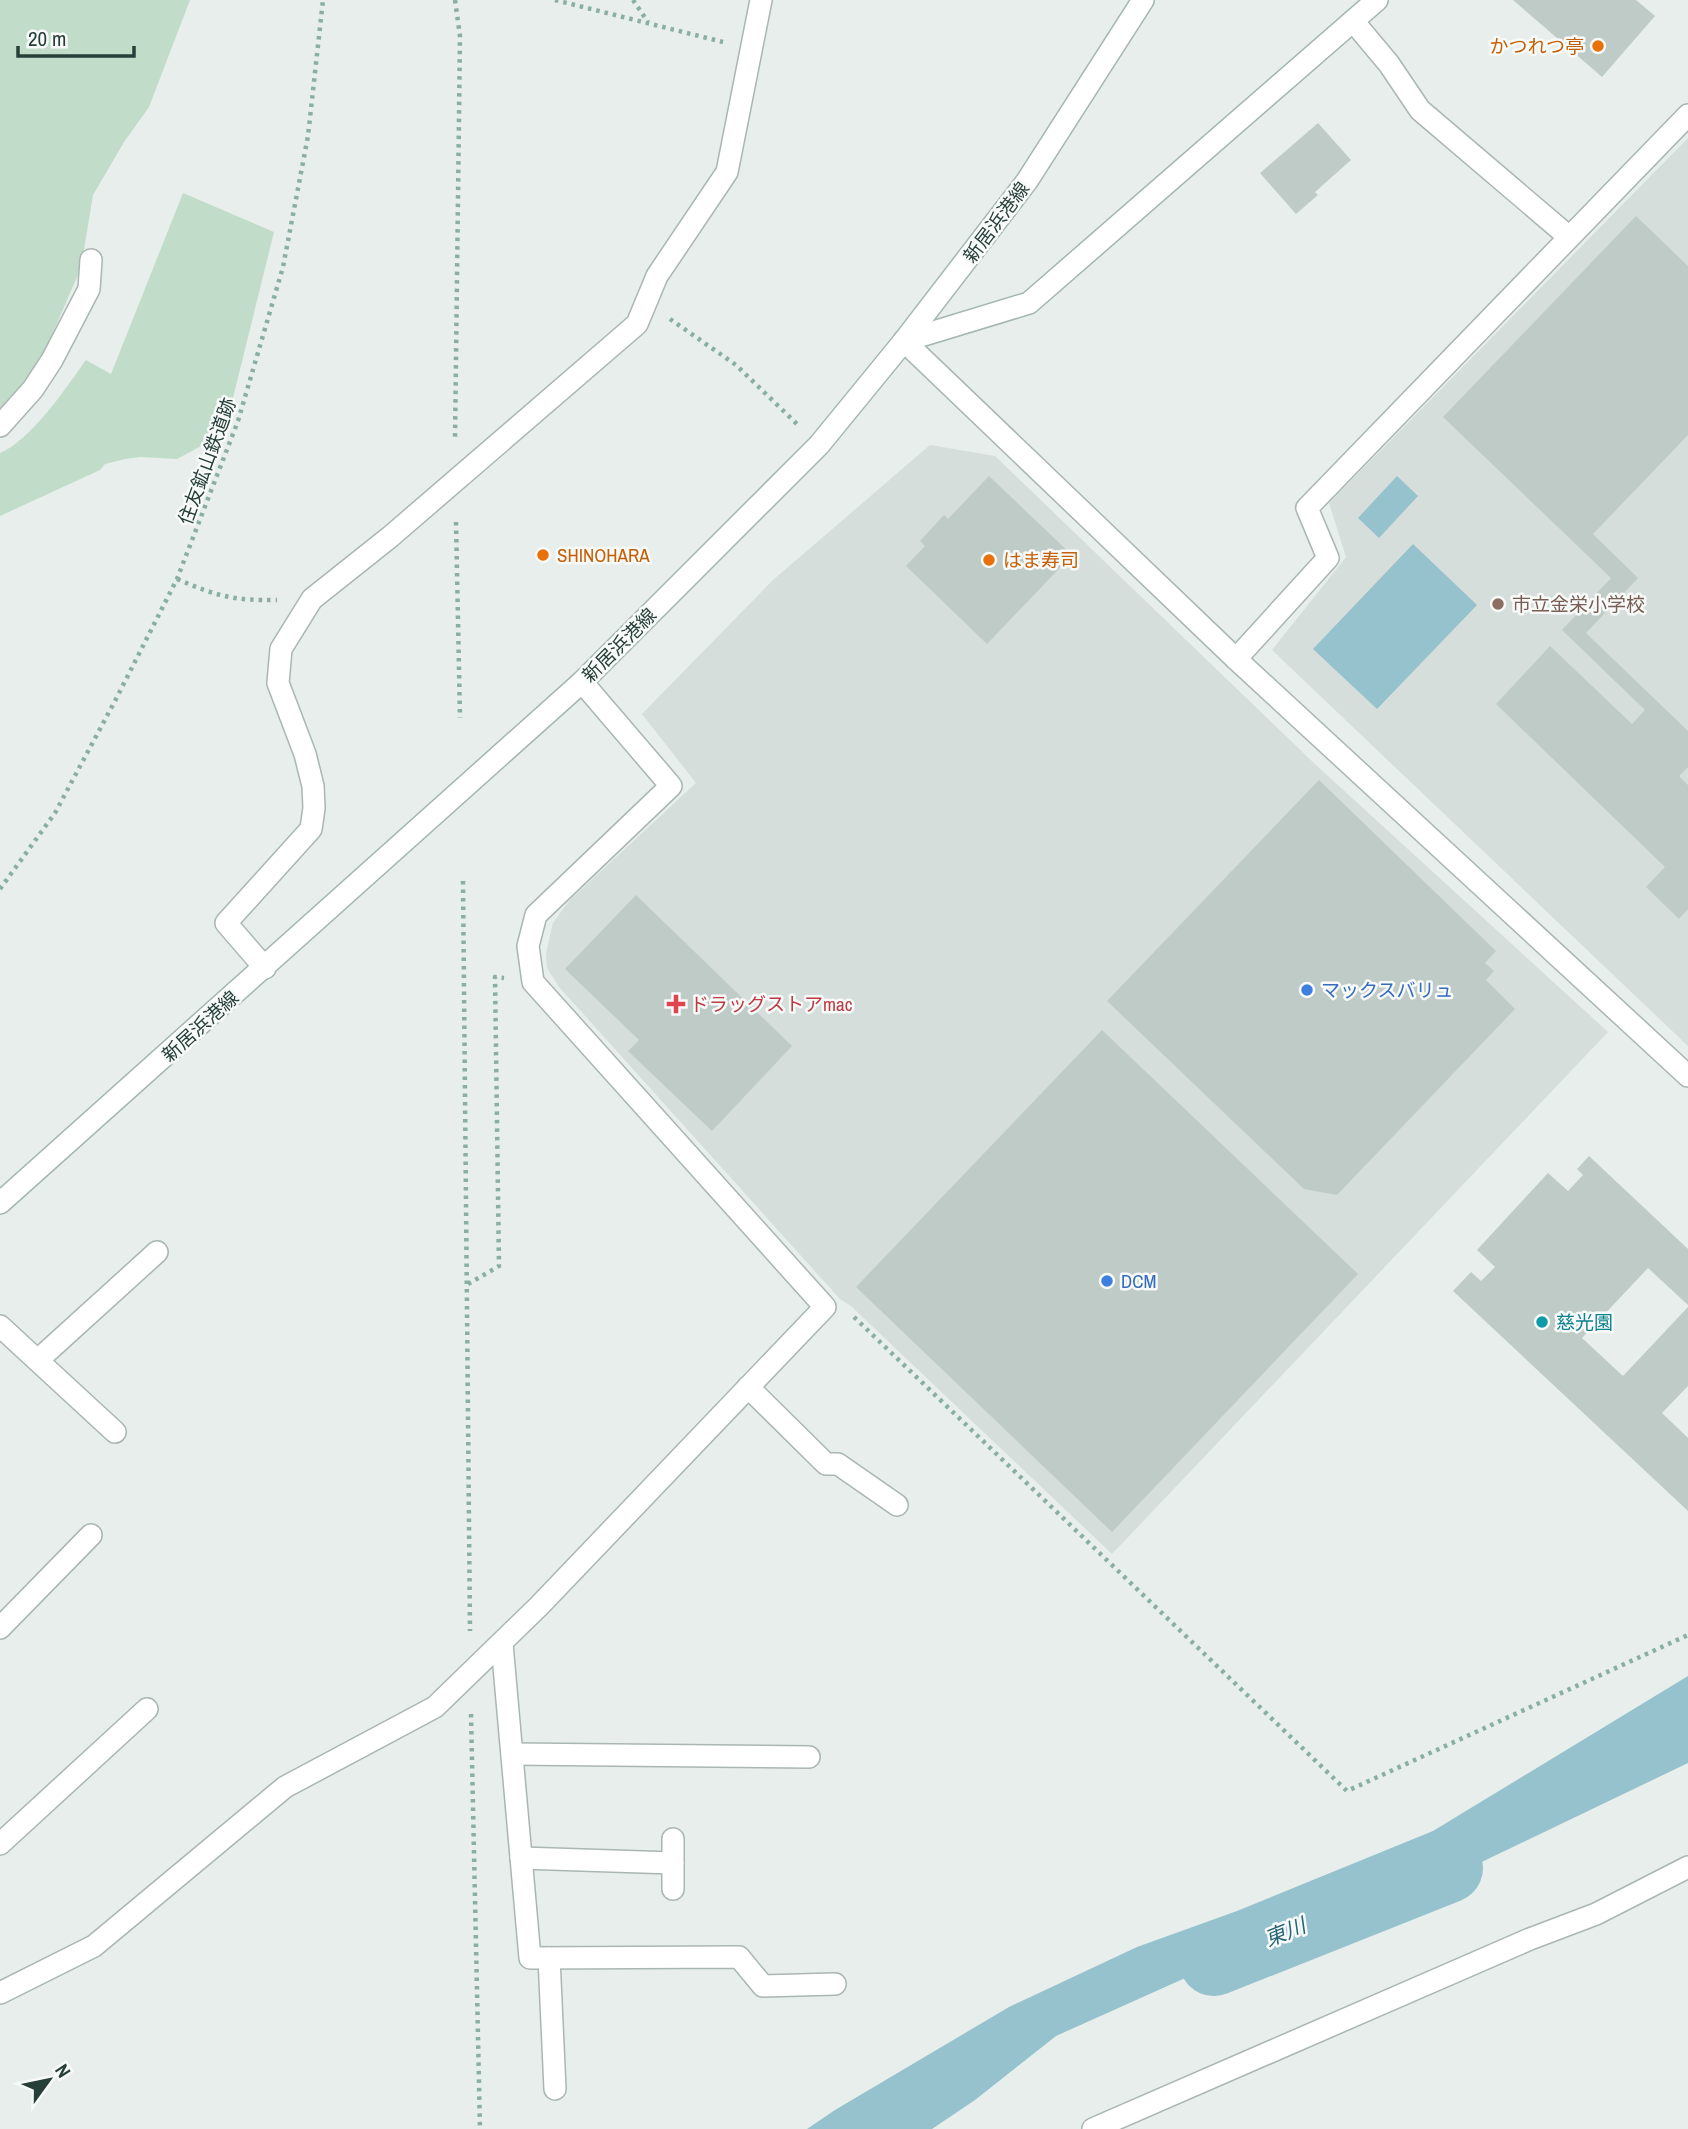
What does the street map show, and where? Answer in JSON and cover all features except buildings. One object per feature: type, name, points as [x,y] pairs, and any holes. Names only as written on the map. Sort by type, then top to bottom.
[{"type":"street","points":[[265,968],[226,923],[311,830],[313,786],[305,754],[278,683],[281,649],[312,599],[390,537],[637,324],[657,276],[727,172],[761,0]]},
{"type":"street","name":"新居浜港線","points":[[0,1203],[582,682],[819,445],[904,341],[1027,181],[1143,0]]},
{"type":"street","points":[[1377,0],[1029,303],[904,341],[1236,659],[1688,1076]]},
{"type":"street","points":[[1353,21],[1389,64],[1420,110],[1570,237]]},
{"type":"street","points":[[1236,659],[1328,558],[1307,508],[1688,115]]},
{"type":"street","points":[[0,426],[33,389],[52,360],[89,289],[91,260]]},
{"type":"street","points":[[0,1993],[94,1946],[285,1787],[435,1707],[502,1644],[825,1307],[533,982],[528,946],[536,915],[671,786],[582,682]]},
{"type":"street","points":[[38,1360],[158,1252]]},
{"type":"street","points":[[0,1326],[115,1432]]},
{"type":"street","points":[[748,1387],[826,1464],[838,1464],[897,1505]]},
{"type":"street","points":[[0,1628],[91,1535]]},
{"type":"street","points":[[502,1644],[530,1958],[738,1957],[763,1986],[835,1984]]},
{"type":"street","points":[[0,1844],[147,1709]]},
{"type":"street","points":[[512,1754],[809,1757]]},
{"type":"street","points":[[673,1839],[673,1889]]},
{"type":"street","points":[[521,1858],[673,1863]]},
{"type":"street","points":[[1093,2129],[1596,1914],[1688,1867]]},
{"type":"street","points":[[549,1958],[555,2089]]},
{"type":"path","name":"住友鉱山鉄道跡","points":[[0,889],[55,813],[117,699],[177,579],[239,421],[283,267],[308,136],[323,0]]},
{"type":"path","points":[[455,0],[460,36],[455,481],[460,718]]},
{"type":"path","points":[[555,0],[751,49]]},
{"type":"path","points":[[632,0],[649,24]]},
{"type":"path","points":[[645,305],[682,326],[736,365],[819,445]]},
{"type":"path","points":[[177,579],[208,593],[236,600],[312,599]]},
{"type":"path","points":[[463,881],[470,1675],[480,2129]]},
{"type":"path","points":[[468,1284],[499,1266],[495,977],[533,982]]},
{"type":"path","points":[[825,1307],[850,1313],[1347,1791],[1688,1635]]},
{"type":"shaded area","name":"市立金栄小学校","points":[[1688,138],[1688,1046],[1272,650],[1346,557],[1329,503]]},
{"type":"shaded area","points":[[930,445],[995,456],[1317,766],[1608,1032],[1112,1554],[851,1306],[840,1299],[559,987],[547,968],[546,954],[553,923],[571,899],[696,783],[642,714],[773,580]]},
{"type":"green space","points":[[0,0],[190,0],[149,107],[124,142],[93,195],[81,268],[40,362],[0,416]]},
{"type":"green space","points":[[183,193],[274,232],[227,422],[203,445],[177,459],[140,457],[105,464],[100,470],[0,516],[0,453],[12,447],[35,425],[86,360],[111,374]]},
{"type":"water","points":[[1397,476],[1418,496],[1379,538],[1358,518]]},
{"type":"water","points":[[1413,544],[1477,605],[1377,709],[1313,649]]},
{"type":"water","points":[[1688,1676],[1688,1763],[1444,1880],[1341,1908],[1056,2036],[975,2100],[932,2129],[807,2129],[1009,2007],[1137,1947],[1237,1911],[1433,1831]]},
{"type":"waterway","name":"東川","points":[[1214,1961],[1448,1868]]},
{"type":"place","name":"かつれつ亭","points":[[1598,46]]},
{"type":"place","name":"SHINOHARA","points":[[543,555]]},
{"type":"place","name":"はま寿司","points":[[989,560]]},
{"type":"place","name":"市立金栄小学校","points":[[1498,604]]},
{"type":"place","name":"マックスバリュ","points":[[1307,990]]},
{"type":"place","name":"ドラッグストアmac","points":[[676,1004]]},
{"type":"place","name":"DCM","points":[[1107,1281]]},
{"type":"place","name":"慈光園","points":[[1542,1322]]}]
